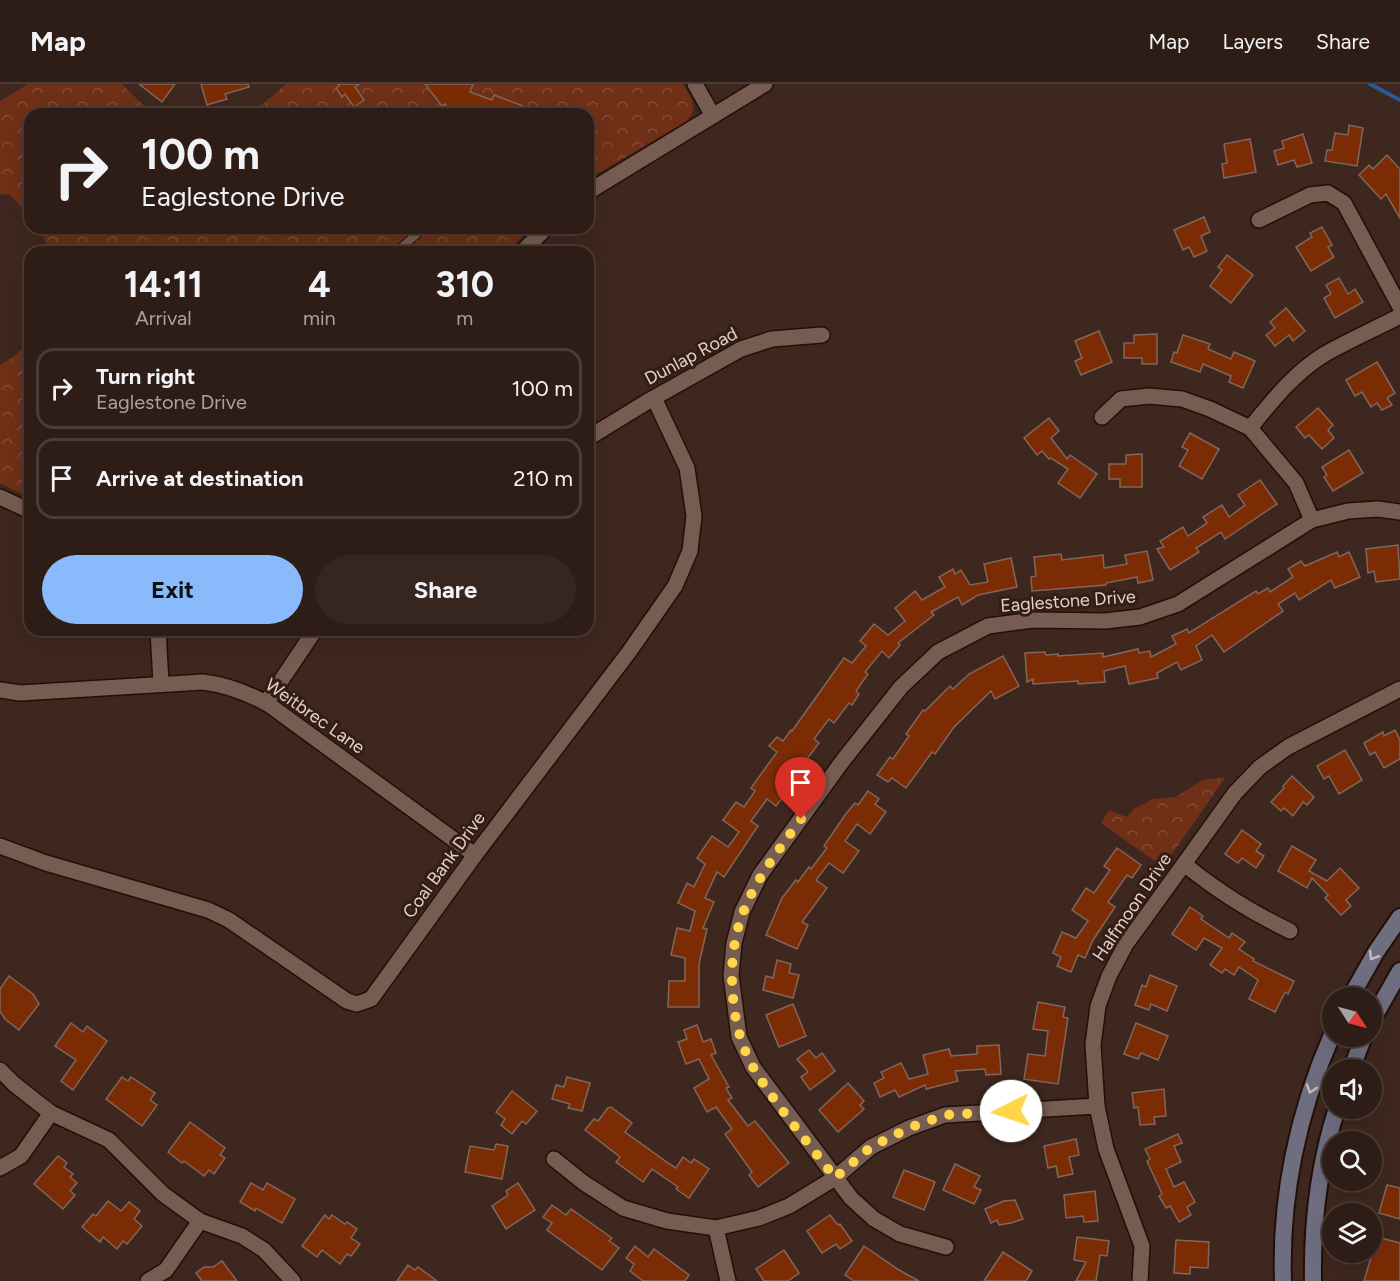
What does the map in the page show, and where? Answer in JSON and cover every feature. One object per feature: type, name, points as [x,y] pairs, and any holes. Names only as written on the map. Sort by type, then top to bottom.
[{"type":"main road","points":[[1356,987],[1400,917]]},
{"type":"main road","points":[[1382,1003],[1400,971]]},
{"type":"main road","points":[[1283,1281],[1286,1203],[1297,1137],[1327,1047]]},
{"type":"main road","points":[[1313,1281],[1316,1206],[1334,1119]]},
{"type":"street","points":[[695,84],[713,116]]},
{"type":"street","points":[[594,188],[765,84]]},
{"type":"street","points":[[1259,220],[1310,195],[1328,193],[1344,203],[1400,306]]},
{"type":"street","points":[[528,246],[540,234]]},
{"type":"street","points":[[1250,428],[1280,393],[1325,354],[1400,316]]},
{"type":"street","name":"Dunlap Road","points":[[594,434],[741,349],[772,339],[822,335]]},
{"type":"street","points":[[1102,417],[1121,399],[1149,396],[1182,399],[1250,428],[1296,483],[1312,520]]},
{"type":"street","name":"Coal Bank Drive","points":[[0,846],[208,910],[229,920],[347,1001],[357,1004],[371,999],[475,855],[629,652],[675,586],[690,551],[694,516],[687,468],[654,398]]},
{"type":"street","points":[[0,497],[24,508]]},
{"type":"street","name":"Eaglestone Drive","points":[[946,1247],[900,1234],[874,1219],[851,1198],[753,1067],[740,1037],[731,975],[734,943],[742,912],[760,875],[901,687],[938,652],[988,626],[1033,620],[1105,621],[1140,617],[1178,604],[1312,520],[1348,511],[1378,509],[1400,512]]},
{"type":"street","points":[[158,636],[161,683]]},
{"type":"street","points":[[266,703],[311,636]]},
{"type":"street","name":"Weitbrec Lane","points":[[0,690],[20,693],[203,682],[245,692],[266,703],[475,855]]},
{"type":"street","name":"Halfmoon Drive","points":[[1140,1281],[1142,1246],[1106,1149],[1097,1106],[1093,1045],[1098,1006],[1108,976],[1126,944],[1235,793],[1260,767],[1288,747],[1400,689]]},
{"type":"street","points":[[1184,864],[1222,894],[1253,913],[1290,931]]},
{"type":"street","points":[[0,1070],[51,1113],[109,1140],[163,1194],[200,1221],[242,1236],[264,1250],[293,1281]]},
{"type":"street","points":[[554,1159],[584,1184],[623,1208],[667,1221],[716,1228],[759,1218],[789,1206],[835,1178],[871,1147],[909,1128],[945,1115],[1097,1106]]},
{"type":"street","points":[[0,1168],[21,1156],[51,1113]]},
{"type":"street","points":[[148,1281],[166,1270],[200,1221]]},
{"type":"street","points":[[716,1228],[728,1281]]},
{"type":"lane","points":[[402,246],[415,234]]},
{"type":"green space","points":[[28,84],[122,84],[148,108],[24,108],[24,210],[10,195],[0,194],[0,101]]},
{"type":"green space","points":[[286,84],[683,84],[691,98],[694,110],[687,121],[594,175],[594,108],[256,108]]},
{"type":"green space","points":[[42,234],[524,234],[513,246],[48,246]]},
{"type":"green space","points":[[24,347],[24,495],[0,483],[0,365]]},
{"type":"green space","points":[[1225,778],[1163,867],[1101,823],[1109,810],[1127,817],[1134,809],[1153,799],[1175,797],[1205,779]]},
{"type":"building","points":[[139,84],[175,84],[162,102]]},
{"type":"building","points":[[201,84],[248,84],[249,87],[225,94],[227,99],[207,105]]},
{"type":"building","points":[[338,84],[359,84],[355,87],[364,100],[354,107],[345,94],[342,97],[336,88]]},
{"type":"building","points":[[425,84],[473,84],[470,92],[492,100],[494,95],[528,108],[448,108],[445,104],[442,106]]},
{"type":"building","points":[[1349,125],[1363,128],[1357,166],[1325,161],[1327,150],[1332,150],[1335,133],[1348,135]]},
{"type":"building","points":[[1303,134],[1312,163],[1297,167],[1294,160],[1278,165],[1274,151],[1284,148],[1282,141]]},
{"type":"building","points":[[1250,139],[1256,172],[1224,178],[1222,164],[1227,163],[1224,144]]},
{"type":"building","points":[[1387,155],[1400,169],[1400,218],[1386,194],[1381,199],[1359,175],[1369,165],[1373,169]]},
{"type":"building","points":[[1204,217],[1210,232],[1201,236],[1207,251],[1194,257],[1189,247],[1183,250],[1174,230]]},
{"type":"building","points":[[1322,227],[1332,245],[1328,247],[1334,257],[1311,271],[1296,247],[1312,237],[1310,233]]},
{"type":"building","points":[[1227,255],[1253,275],[1231,303],[1210,286],[1222,270],[1218,267]]},
{"type":"building","points":[[1339,278],[1348,294],[1355,289],[1363,302],[1335,318],[1324,298],[1331,294],[1326,285]]},
{"type":"building","points":[[1286,308],[1305,331],[1293,341],[1289,335],[1275,346],[1266,335],[1275,328],[1270,322]]},
{"type":"building","points":[[1099,331],[1112,362],[1081,375],[1075,361],[1082,358],[1075,341]]},
{"type":"building","points":[[1157,334],[1157,364],[1142,364],[1142,358],[1124,358],[1124,343],[1134,343],[1134,335]]},
{"type":"building","points":[[1183,335],[1210,344],[1208,349],[1231,359],[1234,352],[1255,361],[1243,388],[1229,382],[1231,376],[1203,364],[1200,372],[1171,362],[1174,352],[1177,353]]},
{"type":"building","points":[[1377,362],[1395,393],[1387,398],[1392,405],[1382,410],[1377,403],[1371,407],[1362,392],[1355,396],[1346,380]]},
{"type":"building","points":[[1318,408],[1333,425],[1328,430],[1334,438],[1322,449],[1309,435],[1305,438],[1296,427]]},
{"type":"building","points":[[1049,418],[1059,431],[1051,438],[1067,459],[1070,455],[1097,474],[1080,498],[1058,483],[1068,469],[1051,458],[1049,459],[1042,451],[1037,455],[1024,438]]},
{"type":"building","points":[[1190,433],[1219,449],[1202,479],[1179,466],[1188,450],[1182,447]]},
{"type":"building","points":[[1349,450],[1363,473],[1333,491],[1324,477],[1327,475],[1322,467]]},
{"type":"building","points":[[1142,454],[1142,487],[1120,487],[1120,479],[1109,479],[1109,464],[1126,464],[1126,455]]},
{"type":"building","points":[[1260,480],[1277,504],[1225,539],[1221,532],[1196,548],[1199,552],[1170,570],[1157,549],[1164,547],[1160,541],[1183,527],[1188,536],[1207,523],[1203,517],[1222,505],[1229,517],[1245,505],[1238,495]]},
{"type":"building","points":[[1398,545],[1400,579],[1376,582],[1374,571],[1368,573],[1366,549]]},
{"type":"building","points":[[1147,551],[1153,580],[1138,583],[1137,577],[1106,583],[1106,585],[1032,591],[1031,577],[1036,576],[1034,557],[1061,554],[1062,560],[1103,555],[1104,568],[1127,564],[1125,555]]},
{"type":"building","points":[[1337,552],[1339,557],[1349,552],[1360,577],[1335,588],[1331,580],[1299,600],[1295,593],[1278,604],[1283,611],[1224,652],[1212,635],[1196,646],[1202,660],[1181,670],[1177,662],[1157,673],[1158,678],[1129,684],[1125,666],[1104,671],[1105,682],[1033,684],[1033,679],[1027,682],[1025,653],[1045,652],[1046,655],[1058,654],[1058,656],[1103,653],[1103,657],[1138,649],[1139,653],[1150,651],[1151,657],[1176,644],[1172,636],[1187,629],[1189,633],[1256,591],[1258,594],[1268,588],[1270,592],[1293,577],[1288,569],[1301,561],[1305,566]]},
{"type":"building","points":[[1011,558],[1017,587],[978,595],[962,605],[958,597],[931,612],[934,615],[898,643],[900,645],[889,658],[882,651],[865,672],[868,674],[856,691],[859,694],[852,705],[849,703],[834,723],[829,719],[814,739],[819,743],[783,791],[786,793],[776,806],[767,799],[751,821],[758,826],[724,877],[717,872],[705,898],[714,902],[703,928],[707,929],[699,964],[699,1007],[668,1007],[669,981],[685,981],[685,958],[671,955],[677,928],[690,931],[695,911],[678,903],[687,883],[694,887],[705,864],[697,858],[712,836],[728,847],[739,832],[723,820],[736,802],[744,807],[755,791],[751,788],[777,752],[769,746],[777,737],[783,741],[792,731],[844,658],[852,663],[866,646],[860,641],[874,624],[888,635],[905,621],[895,608],[915,591],[922,600],[945,587],[939,577],[953,569],[955,574],[961,570],[970,585],[988,582],[984,564]]},
{"type":"building","points":[[1003,656],[1019,686],[995,699],[991,691],[954,727],[935,754],[932,752],[906,788],[892,778],[888,782],[877,775],[890,757],[893,759],[909,736],[906,734],[923,710],[925,711],[950,686],[953,689],[969,674]]},
{"type":"building","points":[[1395,730],[1400,740],[1400,759],[1384,768],[1375,752],[1370,755],[1364,743],[1383,732],[1384,736]]},
{"type":"building","points":[[1345,750],[1362,780],[1339,794],[1329,776],[1324,779],[1317,766]]},
{"type":"building","points":[[1292,776],[1314,797],[1307,805],[1303,802],[1293,816],[1284,808],[1281,811],[1271,802]]},
{"type":"building","points":[[868,791],[879,799],[875,804],[886,812],[870,834],[857,824],[845,841],[859,851],[843,873],[829,863],[816,880],[827,888],[802,922],[808,925],[797,949],[766,935],[782,898],[809,867],[811,869],[827,848],[824,846],[845,815],[855,803],[858,805]]},
{"type":"building","points":[[1242,830],[1261,844],[1256,851],[1264,856],[1256,868],[1242,858],[1238,863],[1225,854]]},
{"type":"building","points":[[1292,846],[1316,860],[1309,871],[1327,881],[1340,868],[1359,888],[1346,900],[1351,906],[1341,915],[1325,898],[1328,895],[1312,878],[1307,888],[1278,871]]},
{"type":"building","points":[[1117,848],[1141,865],[1132,878],[1127,875],[1108,902],[1115,907],[1093,940],[1085,958],[1078,955],[1071,972],[1057,966],[1061,957],[1053,953],[1062,932],[1076,938],[1088,921],[1072,910],[1086,888],[1094,893],[1110,870],[1104,866]]},
{"type":"building","points":[[1190,907],[1203,916],[1201,919],[1229,938],[1232,933],[1245,942],[1239,949],[1254,959],[1253,961],[1294,981],[1288,994],[1285,992],[1275,1012],[1249,999],[1258,980],[1239,967],[1234,975],[1225,969],[1222,973],[1210,965],[1222,948],[1204,938],[1196,950],[1172,934]]},
{"type":"building","points":[[777,960],[791,964],[789,973],[799,975],[793,998],[763,990],[766,976],[773,978]]},
{"type":"building","points":[[1150,975],[1177,986],[1167,1011],[1151,1004],[1149,1010],[1135,1005],[1142,985],[1146,987]]},
{"type":"building","points":[[9,976],[33,994],[39,1004],[19,1030],[5,1019],[0,1011],[0,989]]},
{"type":"building","points":[[1038,1002],[1065,1007],[1063,1017],[1068,1018],[1058,1084],[1024,1079],[1028,1054],[1045,1056],[1048,1031],[1033,1029]]},
{"type":"building","points":[[793,1004],[806,1036],[779,1047],[766,1015]]},
{"type":"building","points":[[71,1023],[83,1032],[87,1026],[107,1041],[73,1090],[61,1081],[76,1060],[55,1046]]},
{"type":"building","points":[[1136,1023],[1168,1036],[1158,1060],[1141,1053],[1138,1059],[1124,1054]]},
{"type":"building","points":[[697,1025],[703,1042],[711,1039],[716,1053],[711,1055],[729,1087],[726,1088],[732,1098],[728,1100],[748,1126],[755,1121],[789,1163],[758,1187],[749,1175],[752,1172],[725,1134],[732,1129],[716,1107],[707,1112],[694,1088],[709,1079],[699,1059],[686,1064],[678,1042],[687,1039],[684,1030]]},
{"type":"building","points":[[999,1045],[1001,1074],[986,1075],[985,1069],[955,1071],[958,1081],[926,1089],[925,1085],[899,1097],[895,1090],[880,1097],[874,1083],[884,1078],[881,1072],[901,1063],[909,1079],[928,1074],[923,1055],[949,1049],[951,1056],[977,1054],[977,1046]]},
{"type":"building","points":[[809,1050],[816,1058],[822,1053],[835,1071],[810,1090],[801,1077],[808,1072],[797,1059]]},
{"type":"building","points":[[122,1077],[128,1081],[131,1077],[155,1093],[150,1100],[157,1105],[142,1126],[106,1099]]},
{"type":"building","points":[[567,1077],[590,1083],[582,1111],[568,1108],[570,1104],[552,1099],[556,1085],[564,1087]]},
{"type":"building","points":[[848,1083],[864,1101],[860,1105],[864,1109],[838,1132],[819,1110]]},
{"type":"building","points":[[1164,1089],[1166,1116],[1154,1117],[1155,1124],[1140,1125],[1138,1107],[1134,1108],[1132,1093]]},
{"type":"building","points":[[512,1091],[537,1111],[526,1124],[522,1121],[512,1134],[501,1125],[505,1119],[496,1112]]},
{"type":"building","points":[[611,1107],[632,1123],[625,1132],[671,1165],[676,1168],[683,1157],[691,1163],[694,1159],[709,1169],[689,1198],[676,1189],[678,1187],[652,1169],[643,1182],[616,1162],[620,1157],[585,1130],[594,1119],[598,1121]]},
{"type":"building","points":[[190,1122],[225,1148],[220,1155],[225,1158],[214,1174],[209,1170],[204,1176],[168,1152]]},
{"type":"building","points":[[1178,1134],[1182,1143],[1174,1146],[1181,1162],[1166,1169],[1174,1187],[1184,1182],[1195,1202],[1187,1207],[1191,1215],[1179,1222],[1170,1206],[1166,1208],[1159,1196],[1162,1194],[1147,1161],[1150,1159],[1145,1149]]},
{"type":"building","points":[[1076,1139],[1079,1155],[1069,1157],[1073,1174],[1058,1177],[1056,1166],[1048,1168],[1044,1146]]},
{"type":"building","points":[[496,1144],[508,1146],[502,1179],[465,1172],[470,1146],[494,1150]]},
{"type":"building","points":[[58,1156],[67,1163],[64,1167],[73,1174],[70,1177],[77,1183],[70,1191],[75,1195],[63,1209],[34,1184]]},
{"type":"building","points":[[955,1164],[980,1176],[974,1187],[981,1190],[974,1204],[943,1190]]},
{"type":"building","points":[[904,1170],[935,1182],[924,1210],[893,1197]]},
{"type":"building","points":[[251,1183],[263,1190],[267,1183],[295,1199],[282,1223],[240,1202]]},
{"type":"building","points":[[518,1183],[535,1210],[506,1229],[492,1206],[508,1195],[506,1191]]},
{"type":"building","points":[[1387,1185],[1400,1188],[1400,1219],[1382,1214],[1382,1203]]},
{"type":"building","points":[[1095,1191],[1098,1221],[1084,1222],[1083,1216],[1066,1218],[1064,1195]]},
{"type":"building","points":[[1015,1200],[1023,1219],[999,1225],[997,1220],[991,1223],[985,1209],[1004,1201]]},
{"type":"building","points":[[108,1201],[121,1211],[129,1202],[140,1211],[134,1219],[142,1226],[127,1244],[123,1241],[117,1249],[103,1237],[100,1242],[82,1227],[93,1214],[96,1216]]},
{"type":"building","points":[[552,1205],[566,1215],[571,1209],[612,1238],[609,1241],[619,1248],[602,1270],[547,1230],[552,1223],[543,1217]]},
{"type":"building","points":[[325,1215],[329,1219],[332,1215],[357,1229],[351,1238],[360,1244],[351,1256],[347,1254],[340,1264],[322,1250],[317,1257],[302,1246]]},
{"type":"building","points":[[830,1215],[838,1225],[840,1224],[852,1241],[840,1249],[836,1244],[822,1253],[807,1231]]},
{"type":"building","points":[[1077,1237],[1109,1241],[1107,1256],[1100,1255],[1096,1281],[1076,1281],[1086,1262],[1074,1260]]},
{"type":"building","points":[[1382,1238],[1400,1243],[1400,1281],[1364,1281],[1369,1263],[1382,1263]]},
{"type":"building","points":[[1176,1240],[1209,1242],[1208,1268],[1190,1267],[1190,1274],[1174,1273]]},
{"type":"building","points":[[635,1246],[648,1257],[654,1249],[689,1275],[685,1281],[643,1281],[630,1271],[634,1264],[626,1258]]},
{"type":"building","points":[[864,1246],[919,1281],[854,1281],[845,1275]]},
{"type":"building","points":[[784,1250],[799,1273],[788,1281],[764,1281],[756,1269]]},
{"type":"building","points":[[1003,1252],[1032,1271],[1026,1281],[984,1281]]},
{"type":"building","points":[[222,1261],[237,1281],[202,1281],[196,1273],[204,1267],[213,1267]]},
{"type":"building","points":[[408,1265],[415,1270],[418,1267],[437,1281],[397,1281]]},
{"type":"waterway","points":[[1370,84],[1400,100]]},
{"type":"route","points":[[801,819],[760,875],[742,912],[734,943],[731,975],[740,1037],[753,1067],[785,1112],[835,1178],[871,1147],[909,1128],[945,1115],[1011,1111]]}]
